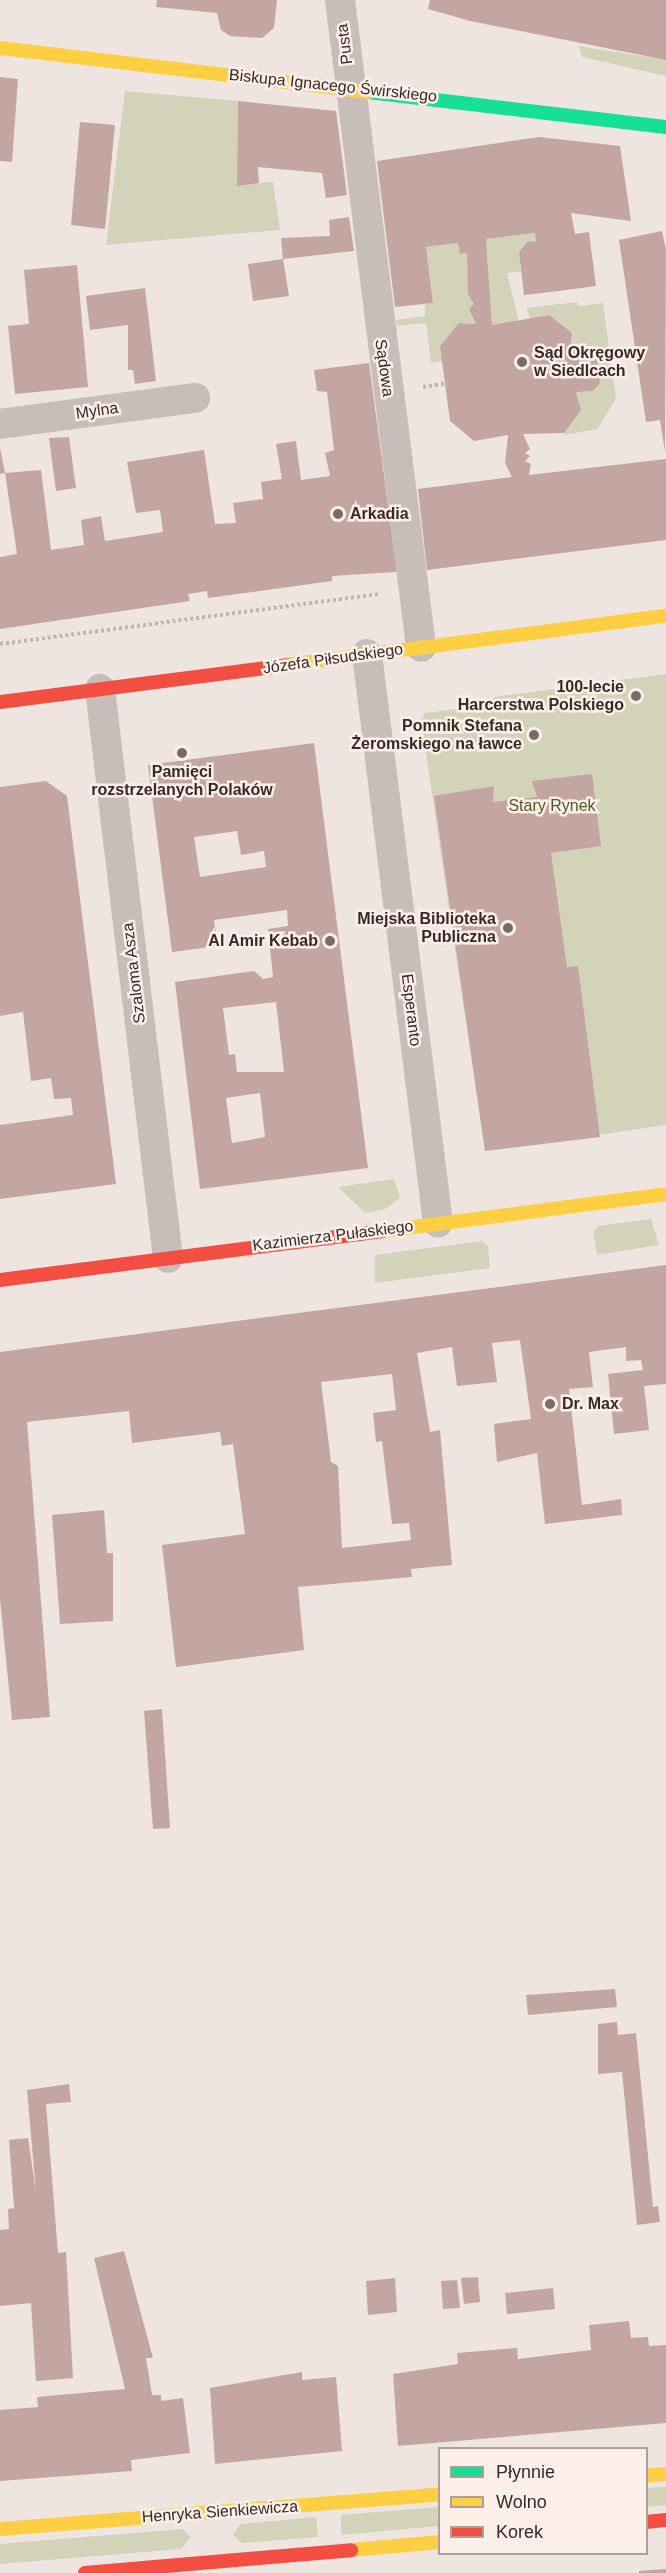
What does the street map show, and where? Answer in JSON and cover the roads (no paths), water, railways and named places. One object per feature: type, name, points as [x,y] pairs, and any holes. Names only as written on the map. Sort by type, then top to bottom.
[{"type":"street","name":"Pusta","points":[[340,0],[351,89]]},
{"type":"street","name":"Biskupa Ignacego Świrskiego","points":[[0,48],[666,127]]},
{"type":"street","name":"Sądowa","points":[[351,89],[421,647]]},
{"type":"street","name":"Mylna","points":[[0,424],[195,398]]},
{"type":"street","name":"Józefa Piłsudskiego","points":[[0,702],[666,616]]},
{"type":"street","name":"Esperanto","points":[[367,654],[438,1223]]},
{"type":"street","name":"Szaloma Asza","points":[[100,689],[168,1258]]},
{"type":"street","name":"Kazimierza Pułaskiego","points":[[0,1280],[666,1194]]},
{"type":"street","points":[[648,2476],[666,2474]]},
{"type":"street","name":"Henryka Sienkiewicza","points":[[0,2529],[438,2494]]},
{"type":"street","points":[[648,2522],[666,2520]]},
{"type":"street","points":[[85,2573],[438,2542]]},
{"type":"place","name":"Sąd Okręgowy w Siedlcach","points":[[522,362]]},
{"type":"place","name":"Arkadia","points":[[338,514]]},
{"type":"place","name":"100-lecie Harcerstwa Polskiego","points":[[636,696]]},
{"type":"place","name":"Pomnik Stefana Żeromskiego na ławce","points":[[534,735]]},
{"type":"place","name":"Pamięci rozstrzelanych Polaków","points":[[182,753]]},
{"type":"place","name":"Miejska Biblioteka Publiczna","points":[[508,928]]},
{"type":"place","name":"Al Amir Kebab","points":[[330,941]]},
{"type":"place","name":"Dr. Max","points":[[550,1404]]},
{"type":"park label","name":"Stary Rynek","points":[[552,806]]}]
